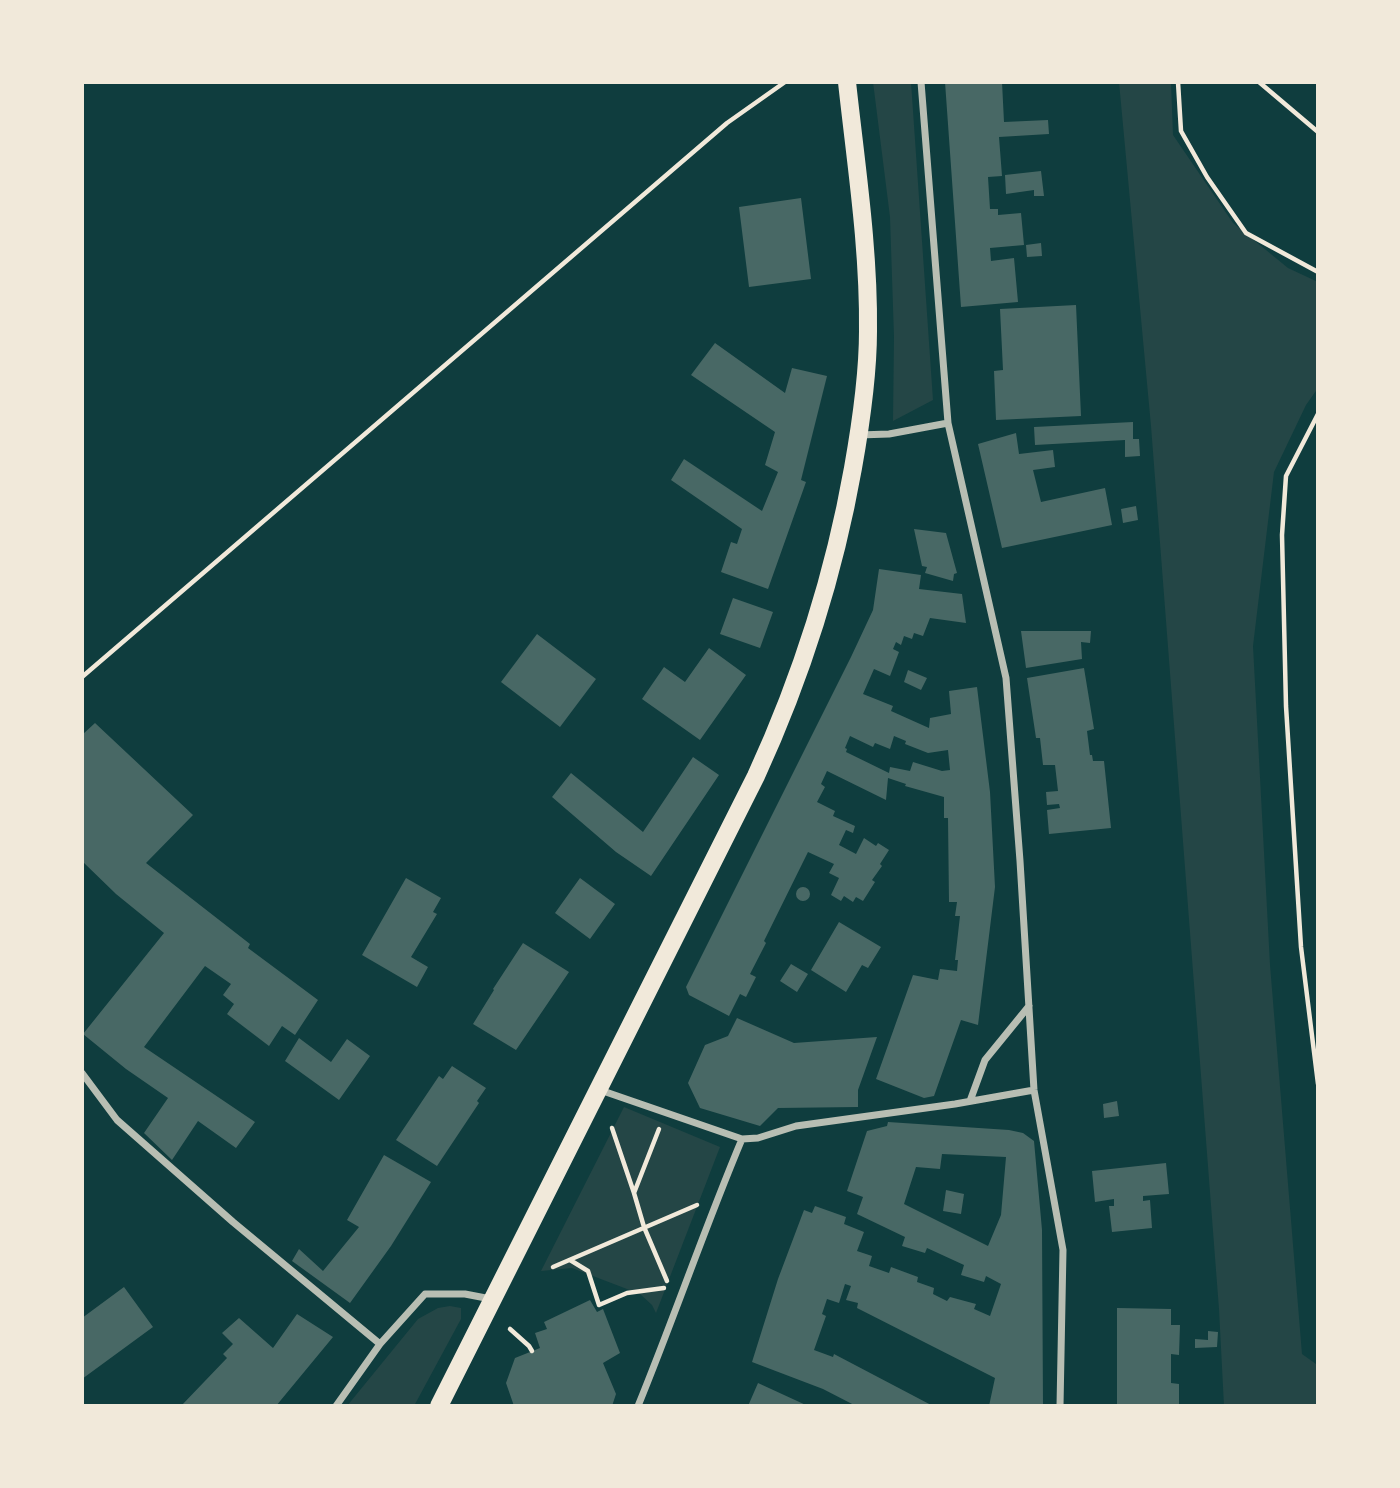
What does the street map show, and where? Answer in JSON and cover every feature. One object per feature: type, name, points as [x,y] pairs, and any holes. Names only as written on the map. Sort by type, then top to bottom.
[{"type":"main road","points":[[439,1406],[756,776],[780,724],[813,631],[845,514],[866,386],[867,280],[847,82]]},
{"type":"street","points":[[921,82],[948,424],[1006,678],[1034,1090],[1063,1250],[1060,1406]]},
{"type":"street","points":[[859,435],[889,434],[948,424]]},
{"type":"street","points":[[970,1101],[985,1060],[1029,1006]]},
{"type":"street","points":[[82,1073],[117,1120],[233,1222],[380,1344]]},
{"type":"street","points":[[599,1090],[742,1139],[758,1138],[796,1126],[1034,1090]]},
{"type":"street","points":[[638,1406],[742,1139]]},
{"type":"street","points":[[336,1406],[380,1344],[425,1294],[465,1294],[494,1299]]},
{"type":"path","points":[[82,677],[727,123],[785,82]]},
{"type":"path","points":[[1178,82],[1181,131],[1207,177],[1247,233],[1318,272]]},
{"type":"path","points":[[1259,82],[1318,132]]},
{"type":"path","points":[[1318,414],[1286,476],[1282,535],[1286,705],[1301,947],[1318,1084]]},
{"type":"path","points":[[634,1194],[662,1121]]},
{"type":"path","points":[[570,1260],[588,1271],[599,1305],[627,1293],[670,1287],[644,1227],[612,1128]]},
{"type":"path","points":[[553,1267],[718,1195]]},
{"type":"path","points":[[510,1329],[531,1351]]},
{"type":"shaded area","points":[[873,82],[911,82],[933,400],[893,421],[894,337],[890,217]]},
{"type":"shaded area","points":[[1119,82],[1171,82],[1173,135],[1233,223],[1288,268],[1318,282],[1318,388],[1306,405],[1274,472],[1253,646],[1270,965],[1302,1354],[1316,1364],[1318,1406],[1224,1406],[1219,1309],[1151,426]]},
{"type":"shaded area","points":[[624,1107],[720,1147],[656,1313],[640,1294],[572,1268],[541,1271]]},
{"type":"shaded area","points":[[438,1308],[461,1308],[461,1319],[414,1406],[347,1406],[418,1319]]},
{"type":"building","points":[[945,82],[1002,82],[1004,122],[1048,120],[1049,134],[999,137],[1002,176],[988,177],[990,209],[998,209],[998,215],[1021,213],[1024,245],[990,248],[991,261],[1014,258],[1018,302],[961,307]]},
{"type":"building","points":[[1041,171],[1044,196],[1034,196],[1034,190],[1006,194],[1005,175]]},
{"type":"building","points":[[801,198],[811,279],[749,287],[739,207]]},
{"type":"building","points":[[1041,243],[1042,256],[1027,257],[1026,245]]},
{"type":"building","points":[[1076,305],[1081,416],[996,420],[994,371],[1003,370],[1000,309]]},
{"type":"building","points":[[715,343],[785,393],[792,368],[827,376],[801,480],[806,482],[768,589],[721,572],[731,542],[737,544],[742,529],[671,480],[684,459],[762,511],[778,472],[765,465],[775,432],[691,375]]},
{"type":"building","points":[[1133,422],[1133,439],[1139,439],[1140,456],[1125,457],[1125,440],[1035,445],[1034,427]]},
{"type":"building","points":[[1016,433],[1019,454],[1053,450],[1055,467],[1033,470],[1041,502],[1105,488],[1112,525],[1002,548],[978,444]]},
{"type":"building","points":[[1136,506],[1138,520],[1123,523],[1121,509]]},
{"type":"building","points":[[914,529],[946,533],[957,573],[954,574],[953,581],[925,573],[927,567],[922,566]]},
{"type":"building","points":[[879,569],[921,575],[919,589],[962,594],[966,623],[930,618],[923,636],[914,633],[912,639],[904,636],[901,645],[896,642],[893,649],[899,652],[890,676],[874,669],[863,694],[893,706],[891,711],[929,728],[930,718],[951,714],[949,691],[977,687],[990,792],[995,887],[978,1025],[961,1020],[934,1096],[924,1098],[876,1079],[913,975],[938,980],[940,969],[957,971],[958,960],[955,960],[960,916],[955,916],[957,902],[949,902],[948,818],[944,818],[944,797],[905,786],[906,784],[888,778],[886,800],[827,771],[821,784],[825,787],[817,802],[835,811],[833,816],[855,826],[853,833],[846,830],[839,845],[856,854],[864,838],[889,850],[863,901],[856,897],[853,902],[844,896],[841,901],[831,895],[839,878],[829,873],[834,864],[808,852],[750,974],[756,977],[746,997],[740,994],[729,1016],[689,995],[686,987],[873,610]],"holes":[[[850,736],[873,747],[875,743],[890,749],[894,736],[906,741],[905,744],[928,753],[948,750],[950,770],[942,771],[913,762],[910,771],[890,767],[889,773],[846,752],[845,748]]]},
{"type":"building","points":[[733,598],[773,612],[760,648],[720,634]]},
{"type":"building","points":[[1021,631],[1091,631],[1090,643],[1081,642],[1082,659],[1026,668]]},
{"type":"building","points":[[537,634],[596,679],[560,727],[501,682]]},
{"type":"building","points":[[709,648],[746,675],[700,740],[642,699],[664,667],[685,682]]},
{"type":"building","points":[[1084,668],[1094,729],[1087,731],[1090,755],[1093,761],[1104,761],[1111,828],[1049,834],[1047,810],[1060,808],[1059,804],[1047,805],[1046,792],[1058,791],[1055,765],[1043,765],[1027,678]]},
{"type":"building","points":[[908,670],[927,678],[921,690],[904,682]]},
{"type":"building","points":[[95,723],[193,815],[146,863],[250,944],[248,948],[318,1000],[295,1035],[282,1026],[269,1046],[227,1014],[234,1004],[223,995],[231,984],[205,966],[144,1047],[255,1122],[236,1148],[198,1121],[172,1160],[144,1133],[168,1098],[83,1034],[164,933],[116,894],[82,861],[82,735]]},
{"type":"building","points":[[693,757],[719,775],[651,876],[616,852],[552,797],[571,773],[643,832]]},
{"type":"building","points":[[406,878],[441,898],[433,912],[437,914],[411,957],[428,967],[417,987],[362,955]]},
{"type":"building","points":[[580,878],[615,904],[590,939],[555,913]]},
{"type":"building","points":[[800,887],[806,887],[810,894],[806,901],[800,901],[796,897],[796,891]]},
{"type":"building","points":[[839,922],[881,947],[868,968],[862,965],[846,992],[811,970]]},
{"type":"building","points":[[523,943],[569,972],[516,1050],[473,1024]]},
{"type":"building","points":[[791,964],[808,974],[797,992],[780,981]]},
{"type":"building","points":[[737,1018],[794,1043],[877,1037],[858,1090],[858,1107],[778,1108],[760,1126],[700,1108],[688,1083],[705,1045],[728,1036]]},
{"type":"building","points":[[299,1038],[331,1062],[347,1039],[370,1056],[339,1100],[285,1061]]},
{"type":"building","points":[[452,1066],[486,1088],[437,1166],[396,1140],[439,1076],[443,1079]]},
{"type":"building","points":[[1117,1101],[1119,1116],[1104,1118],[1103,1104]]},
{"type":"building","points":[[888,1122],[1009,1130],[1023,1133],[1034,1141],[1042,1230],[1043,1406],[989,1406],[995,1378],[857,1308],[858,1303],[846,1300],[851,1286],[845,1284],[839,1303],[827,1299],[822,1314],[826,1316],[814,1350],[833,1357],[834,1354],[933,1406],[856,1406],[823,1389],[752,1362],[778,1279],[804,1210],[812,1213],[815,1206],[846,1217],[844,1224],[864,1232],[857,1251],[872,1256],[869,1266],[889,1273],[891,1267],[918,1277],[917,1282],[934,1288],[933,1294],[947,1301],[950,1297],[976,1304],[974,1309],[990,1316],[1001,1284],[986,1276],[984,1282],[961,1275],[964,1265],[927,1248],[925,1253],[902,1246],[905,1237],[857,1214],[863,1197],[847,1191],[867,1131],[887,1126]],"holes":[[[942,1154],[1006,1157],[1001,1215],[988,1246],[904,1204],[916,1167],[940,1169]]]},
{"type":"building","points":[[384,1155],[431,1182],[391,1246],[350,1303],[292,1261],[299,1249],[323,1271],[359,1227],[347,1220]]},
{"type":"building","points":[[1166,1163],[1169,1194],[1143,1196],[1143,1201],[1150,1200],[1152,1228],[1112,1232],[1109,1206],[1114,1206],[1114,1199],[1095,1202],[1092,1171]]},
{"type":"building","points":[[946,1190],[964,1194],[961,1214],[943,1211]]},
{"type":"building","points":[[124,1287],[153,1327],[82,1379],[82,1318]]},
{"type":"building","points":[[590,1300],[597,1312],[603,1309],[620,1353],[603,1363],[616,1394],[612,1406],[514,1406],[506,1383],[515,1358],[540,1348],[535,1333],[547,1329],[544,1322]]},
{"type":"building","points":[[1117,1308],[1171,1309],[1171,1325],[1180,1325],[1179,1355],[1171,1354],[1171,1383],[1179,1384],[1179,1406],[1117,1406]]},
{"type":"building","points":[[297,1314],[333,1337],[276,1406],[181,1406],[227,1358],[223,1354],[233,1344],[222,1333],[239,1318],[273,1348]]},
{"type":"building","points":[[1208,1331],[1218,1332],[1217,1347],[1195,1348],[1195,1339],[1208,1340]]},
{"type":"building","points":[[758,1383],[808,1406],[748,1406]]}]
